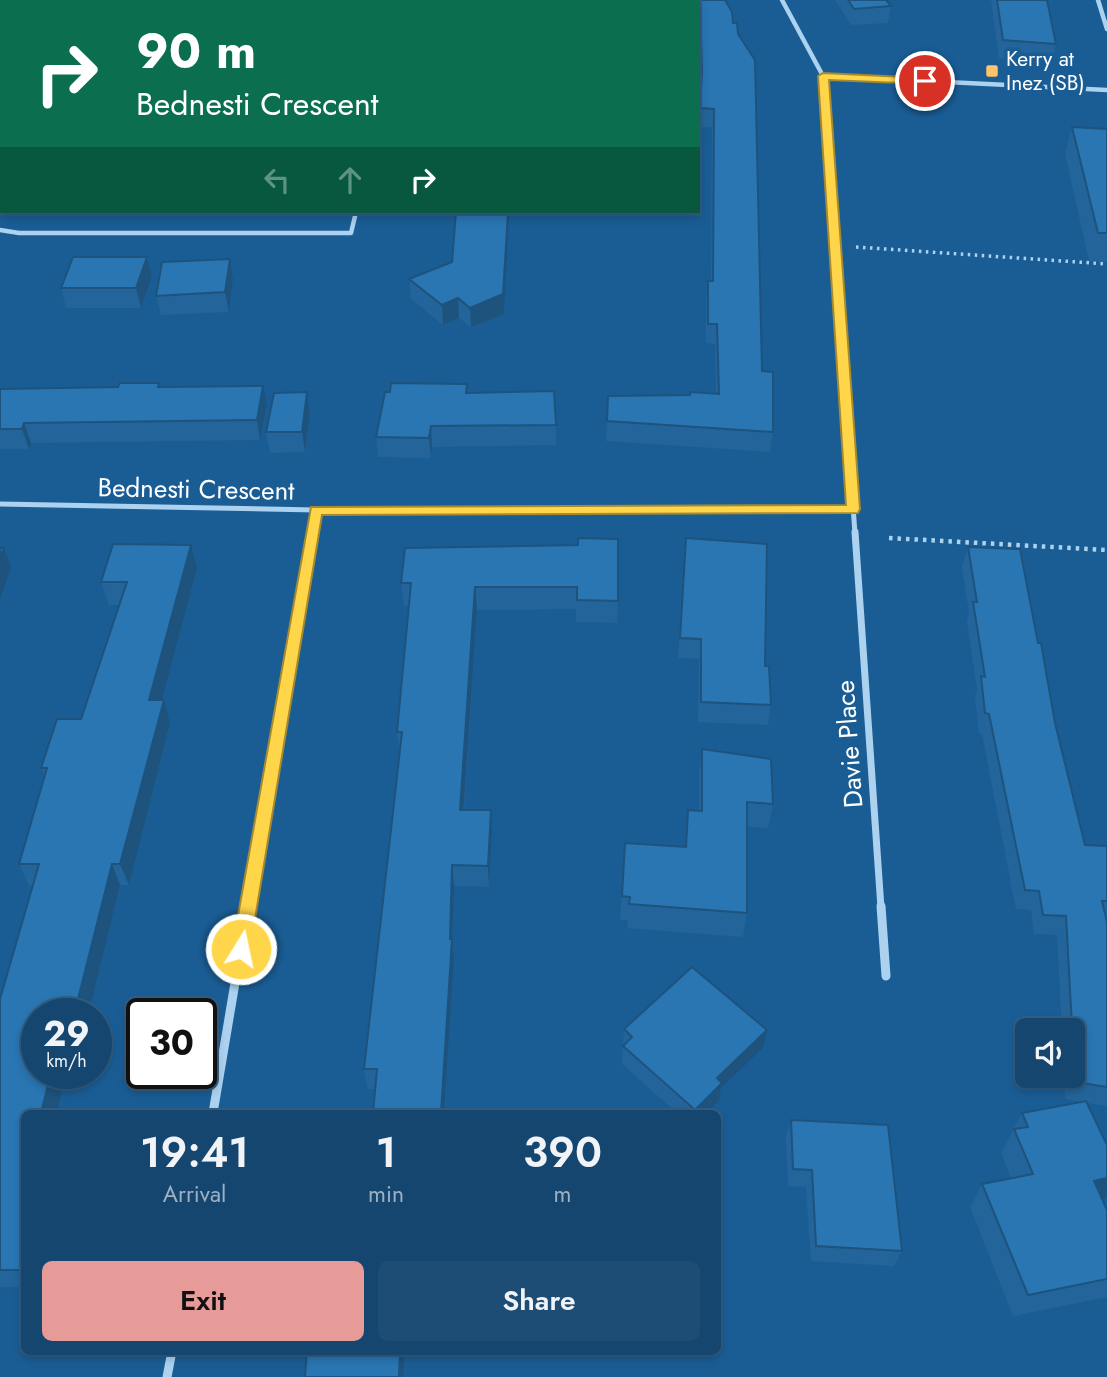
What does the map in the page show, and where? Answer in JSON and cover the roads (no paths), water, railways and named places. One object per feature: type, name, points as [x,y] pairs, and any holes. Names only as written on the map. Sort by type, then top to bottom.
[{"type":"street","points":[[782,0],[823,76],[1107,90]]},
{"type":"street","points":[[1098,0],[1107,29]]},
{"type":"street","name":"Davie Place","points":[[823,76],[886,976]]},
{"type":"street","points":[[0,230],[19,233],[351,233],[356,214]]},
{"type":"street","name":"Bednesti Crescent","points":[[0,504],[316,510],[853,509]]},
{"type":"street","points":[[214,1110],[316,510]]},
{"type":"street","points":[[167,1377],[171,1355]]},
{"type":"place","name":"Kerry at Inez (SB)","points":[[992,71]]}]
